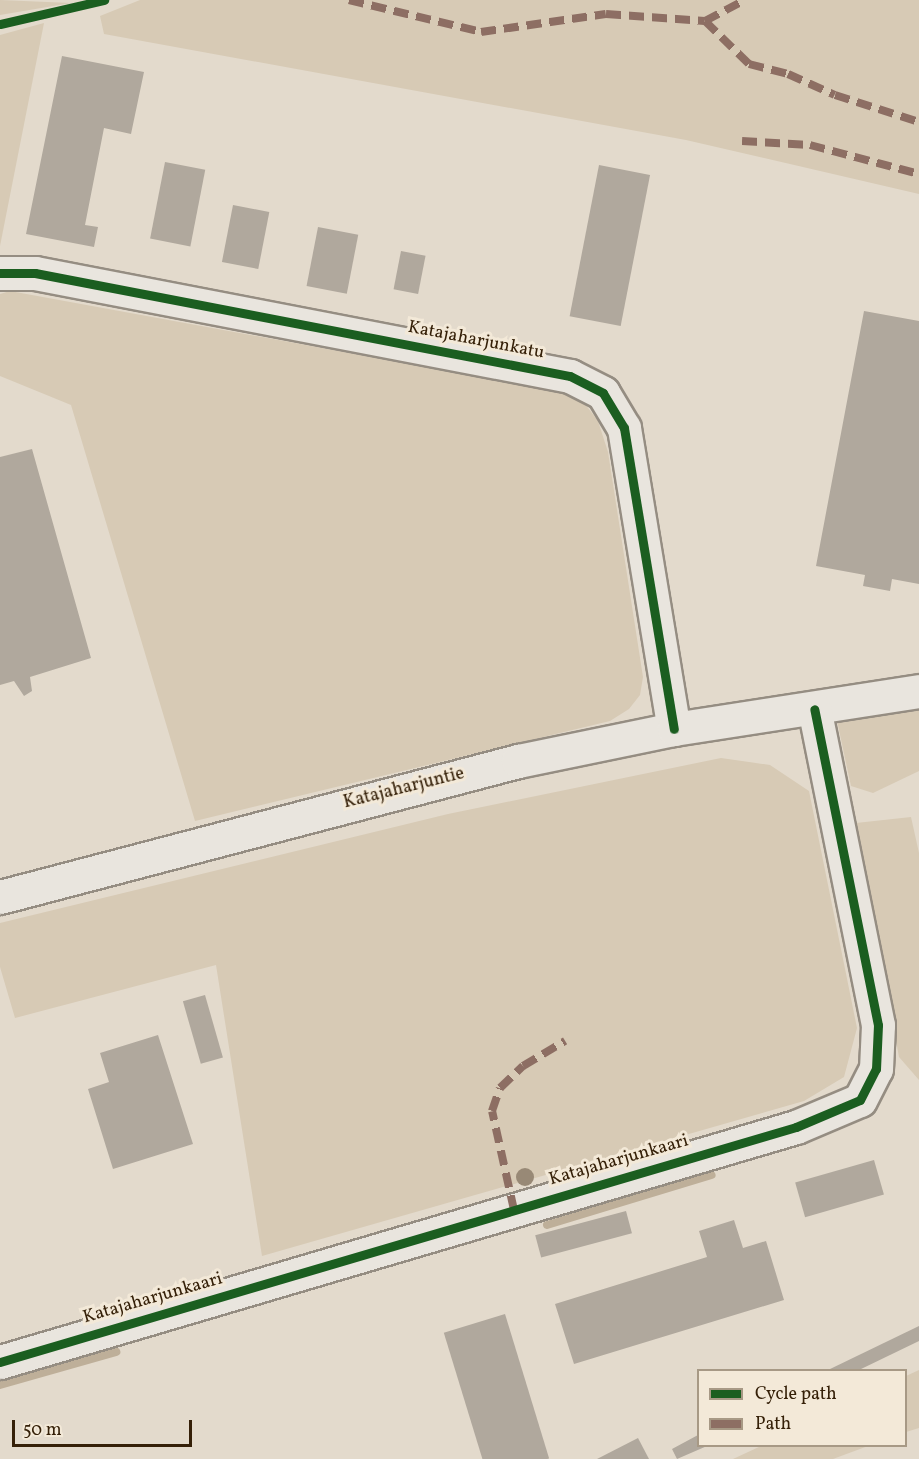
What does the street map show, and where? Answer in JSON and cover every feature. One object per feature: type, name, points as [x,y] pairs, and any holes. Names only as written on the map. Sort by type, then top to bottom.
[{"type":"street","name":"Katajaharjunkatu","points":[[0,273],[35,273],[570,376],[603,393],[624,428],[674,729]]},
{"type":"street","name":"Katajaharjuntie","points":[[0,897],[380,794],[674,729],[919,691]]},
{"type":"street","name":"Katajaharjunkaari","points":[[0,1362],[796,1127],[860,1100],[876,1069],[878,1025],[814,709]]},
{"type":"shaded area","points":[[0,0],[71,3],[0,15]]},
{"type":"shaded area","points":[[140,0],[919,0],[919,194],[686,140],[104,34],[100,16]]},
{"type":"shaded area","points":[[44,23],[0,246],[0,35]]},
{"type":"shaded area","points":[[10,291],[557,391],[585,404],[598,421],[608,452],[643,677],[640,695],[629,709],[610,721],[195,821],[71,405],[0,376],[0,294]]},
{"type":"shaded area","points":[[919,700],[919,771],[873,793],[851,786],[836,716]]},
{"type":"shaded area","points":[[721,758],[770,765],[809,791],[857,1028],[844,1077],[804,1101],[262,1256],[216,965],[15,1018],[0,967],[0,923],[448,814]]},
{"type":"shaded area","points":[[911,817],[919,853],[919,1080],[899,1057],[856,823]]},
{"type":"shaded area","points":[[919,1370],[919,1428],[907,1432],[907,1376]]},
{"type":"shaded area","points":[[759,1447],[865,1447],[833,1459],[733,1459]]},
{"type":"building","points":[[62,56],[144,72],[131,134],[104,128],[85,225],[98,227],[94,247],[26,234]]},
{"type":"building","points":[[165,162],[205,170],[190,246],[150,239]]},
{"type":"building","points":[[599,165],[650,175],[621,326],[570,316]]},
{"type":"building","points":[[233,205],[269,212],[258,269],[222,262]]},
{"type":"building","points":[[318,227],[358,235],[347,294],[307,286]]},
{"type":"building","points":[[401,251],[426,256],[418,294],[394,289]]},
{"type":"building","points":[[864,311],[919,321],[919,584],[892,579],[890,591],[863,586],[865,575],[816,566]]},
{"type":"building","points":[[32,449],[91,658],[30,677],[32,691],[24,696],[14,681],[0,685],[0,457]]},
{"type":"building","points":[[205,995],[223,1057],[201,1064],[183,1001]]},
{"type":"building","points":[[158,1035],[193,1144],[113,1169],[88,1089],[109,1082],[100,1053]]},
{"type":"building","points":[[874,1160],[884,1195],[805,1217],[795,1183]]},
{"type":"building","points":[[626,1211],[632,1233],[541,1258],[535,1235]]},
{"type":"building","points":[[734,1220],[743,1248],[766,1241],[784,1300],[574,1364],[555,1304],[707,1257],[699,1231]]},
{"type":"building","points":[[505,1314],[549,1458],[482,1459],[444,1333]]},
{"type":"building","points":[[919,1326],[919,1341],[861,1369],[830,1369]]},
{"type":"building","points":[[697,1436],[697,1447],[705,1447],[677,1459],[672,1449]]},
{"type":"building","points":[[638,1438],[649,1459],[597,1459]]},
{"type":"waterway","points":[[547,1225],[712,1175]]},
{"type":"waterway","points":[[0,1385],[116,1352]]},
{"type":"marked path","points":[[349,0],[481,32],[606,14],[705,21],[745,0]]},
{"type":"marked path","points":[[705,21],[749,64],[788,74],[835,95],[919,122]]},
{"type":"marked path","points":[[742,141],[810,145],[919,174]]},
{"type":"marked path","points":[[514,1210],[492,1111],[500,1088],[523,1066],[565,1041]]},
{"type":"cycle path","points":[[0,24],[104,0]]},
{"type":"cycle path","points":[[0,273],[35,273],[570,376],[603,393],[624,428],[674,729]]},
{"type":"cycle path","points":[[0,1362],[796,1127],[860,1100],[876,1069],[878,1025],[814,709]]}]
